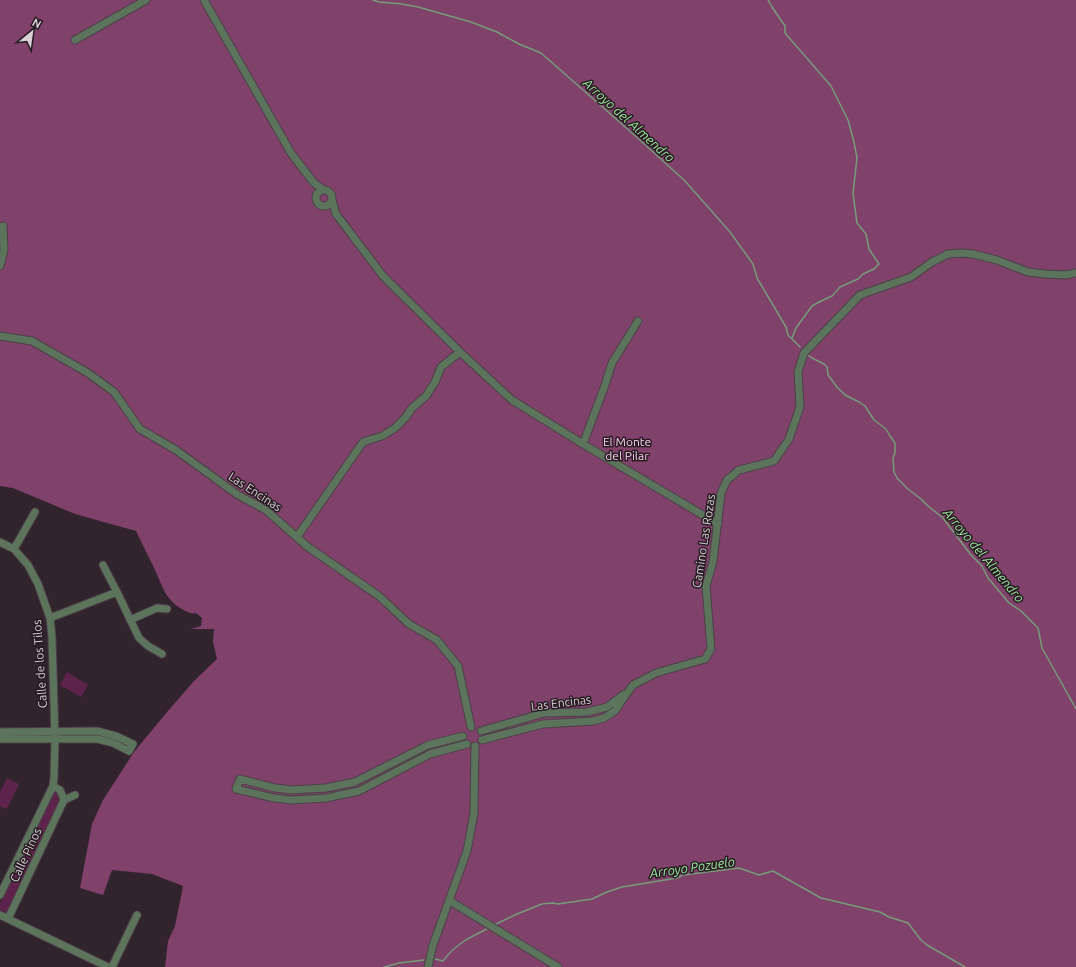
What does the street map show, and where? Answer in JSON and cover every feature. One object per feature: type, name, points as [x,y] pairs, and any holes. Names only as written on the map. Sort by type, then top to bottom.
[{"type":"street","points":[[75,40],[146,0]]},
{"type":"street","points":[[204,0],[291,153],[314,183],[330,192],[336,214],[383,276],[460,352],[512,400],[718,524]]},
{"type":"street","points":[[314,183],[317,203],[336,214]]},
{"type":"street","points":[[316,197],[320,190],[324,190]]},
{"type":"street","points":[[322,206],[328,205],[332,200]]},
{"type":"street","points":[[0,266],[4,250],[3,226]]},
{"type":"street","name":"Camino Las Rozas","points":[[627,693],[633,685],[656,673],[705,659],[711,649],[706,586],[713,562],[721,493],[727,480],[739,470],[774,461],[789,439],[800,407],[798,372],[804,353],[860,295],[911,277],[932,262],[948,254],[973,254],[997,260],[1028,272],[1065,275],[1076,273]]},
{"type":"street","points":[[583,444],[612,363],[638,321]]},
{"type":"street","name":"Las Encinas","points":[[0,336],[32,341],[88,373],[114,392],[140,429],[176,450],[238,495],[266,510],[308,547],[379,596],[409,624],[437,640],[458,666],[470,727]]},
{"type":"street","points":[[297,537],[363,442],[382,436],[395,428],[406,417],[412,408],[426,396],[435,382],[441,367],[460,352]]},
{"type":"street","points":[[14,549],[35,512]]},
{"type":"street","name":"Calle de los Tilos","points":[[0,542],[14,549],[28,565],[38,584],[50,618],[53,643],[55,735],[54,778],[52,786],[0,895]]},
{"type":"street","points":[[103,565],[139,638],[148,646],[162,654]]},
{"type":"street","points":[[50,618],[117,592]]},
{"type":"street","points":[[130,620],[157,608],[167,609]]},
{"type":"street","name":"Las Encinas","points":[[481,731],[544,713],[587,712],[607,707],[627,693]]},
{"type":"street","name":"Las Encinas","points":[[475,746],[480,744],[482,740],[543,724],[593,721],[604,718],[615,712],[627,693]]},
{"type":"street","points":[[467,744],[463,736],[464,732],[470,727],[475,727],[481,731],[483,735],[482,740]]},
{"type":"street","points":[[0,732],[55,735],[97,739],[113,743],[129,751],[134,744],[116,736],[97,731],[55,735],[0,739]]},
{"type":"street","points":[[428,967],[433,945],[468,851],[474,812],[475,746],[470,746],[467,744],[430,754],[359,791],[326,798],[291,800],[274,798],[236,789],[240,778],[275,788],[292,790],[326,788],[347,784],[355,782],[428,745],[463,736]]},
{"type":"street","points":[[52,786],[60,790],[64,800],[75,795]]},
{"type":"street","name":"Calle Pinos","points":[[8,919],[64,800]]},
{"type":"street","points":[[450,901],[558,967]]},
{"type":"street","points":[[0,915],[108,967]]},
{"type":"street","points":[[112,967],[137,915]]},
{"type":"shaded area","points":[[67,672],[88,685],[81,697],[60,685]]},
{"type":"shaded area","points":[[7,778],[19,784],[7,809],[0,806],[0,792]]},
{"type":"shaded area","points":[[54,790],[57,792],[60,803],[8,913],[4,914],[0,912],[0,903]]},
{"type":"green space","name":"El Monte del Pilar","points":[[0,0],[1076,0],[1076,967],[165,967],[168,941],[175,926],[183,886],[152,874],[112,870],[103,895],[80,888],[92,824],[103,800],[134,752],[194,681],[217,659],[213,642],[214,629],[191,629],[201,626],[202,618],[196,613],[182,609],[168,596],[136,531],[75,514],[13,488],[0,486]]},
{"type":"waterway","name":"Arroyo del Almendro","points":[[373,0],[418,7],[471,22],[497,32],[519,44],[541,53],[685,181],[730,232],[753,264],[757,278],[786,327],[788,335],[800,347]]},
{"type":"waterway","points":[[768,0],[785,26],[785,33],[831,86],[848,120],[857,158],[853,193],[857,223],[866,234],[869,249],[879,264],[858,279],[840,287],[832,296],[812,306],[796,328],[792,338]]},
{"type":"waterway","name":"Arroyo del Almendro","points":[[808,355],[824,364],[827,367],[828,375],[837,387],[845,395],[865,406],[874,420],[886,429],[895,443],[895,453],[893,458],[894,472],[897,478],[943,518],[971,555],[982,566],[988,578],[1009,603],[1021,611],[1038,628],[1042,648],[1076,709]]},
{"type":"waterway","name":"Arroyo Pozuelo","points":[[496,924],[542,904],[558,904],[592,899],[622,887],[677,878],[683,875],[739,868],[759,875],[773,871],[821,898],[880,912],[889,917],[908,923],[921,940],[927,945],[965,967]]},
{"type":"waterway","name":"Arroyo Pozuelo","points":[[435,959],[443,961],[463,942],[487,929]]},
{"type":"waterway","name":"Arroyo Pozuelo","points":[[384,967],[399,963],[424,960]]}]
